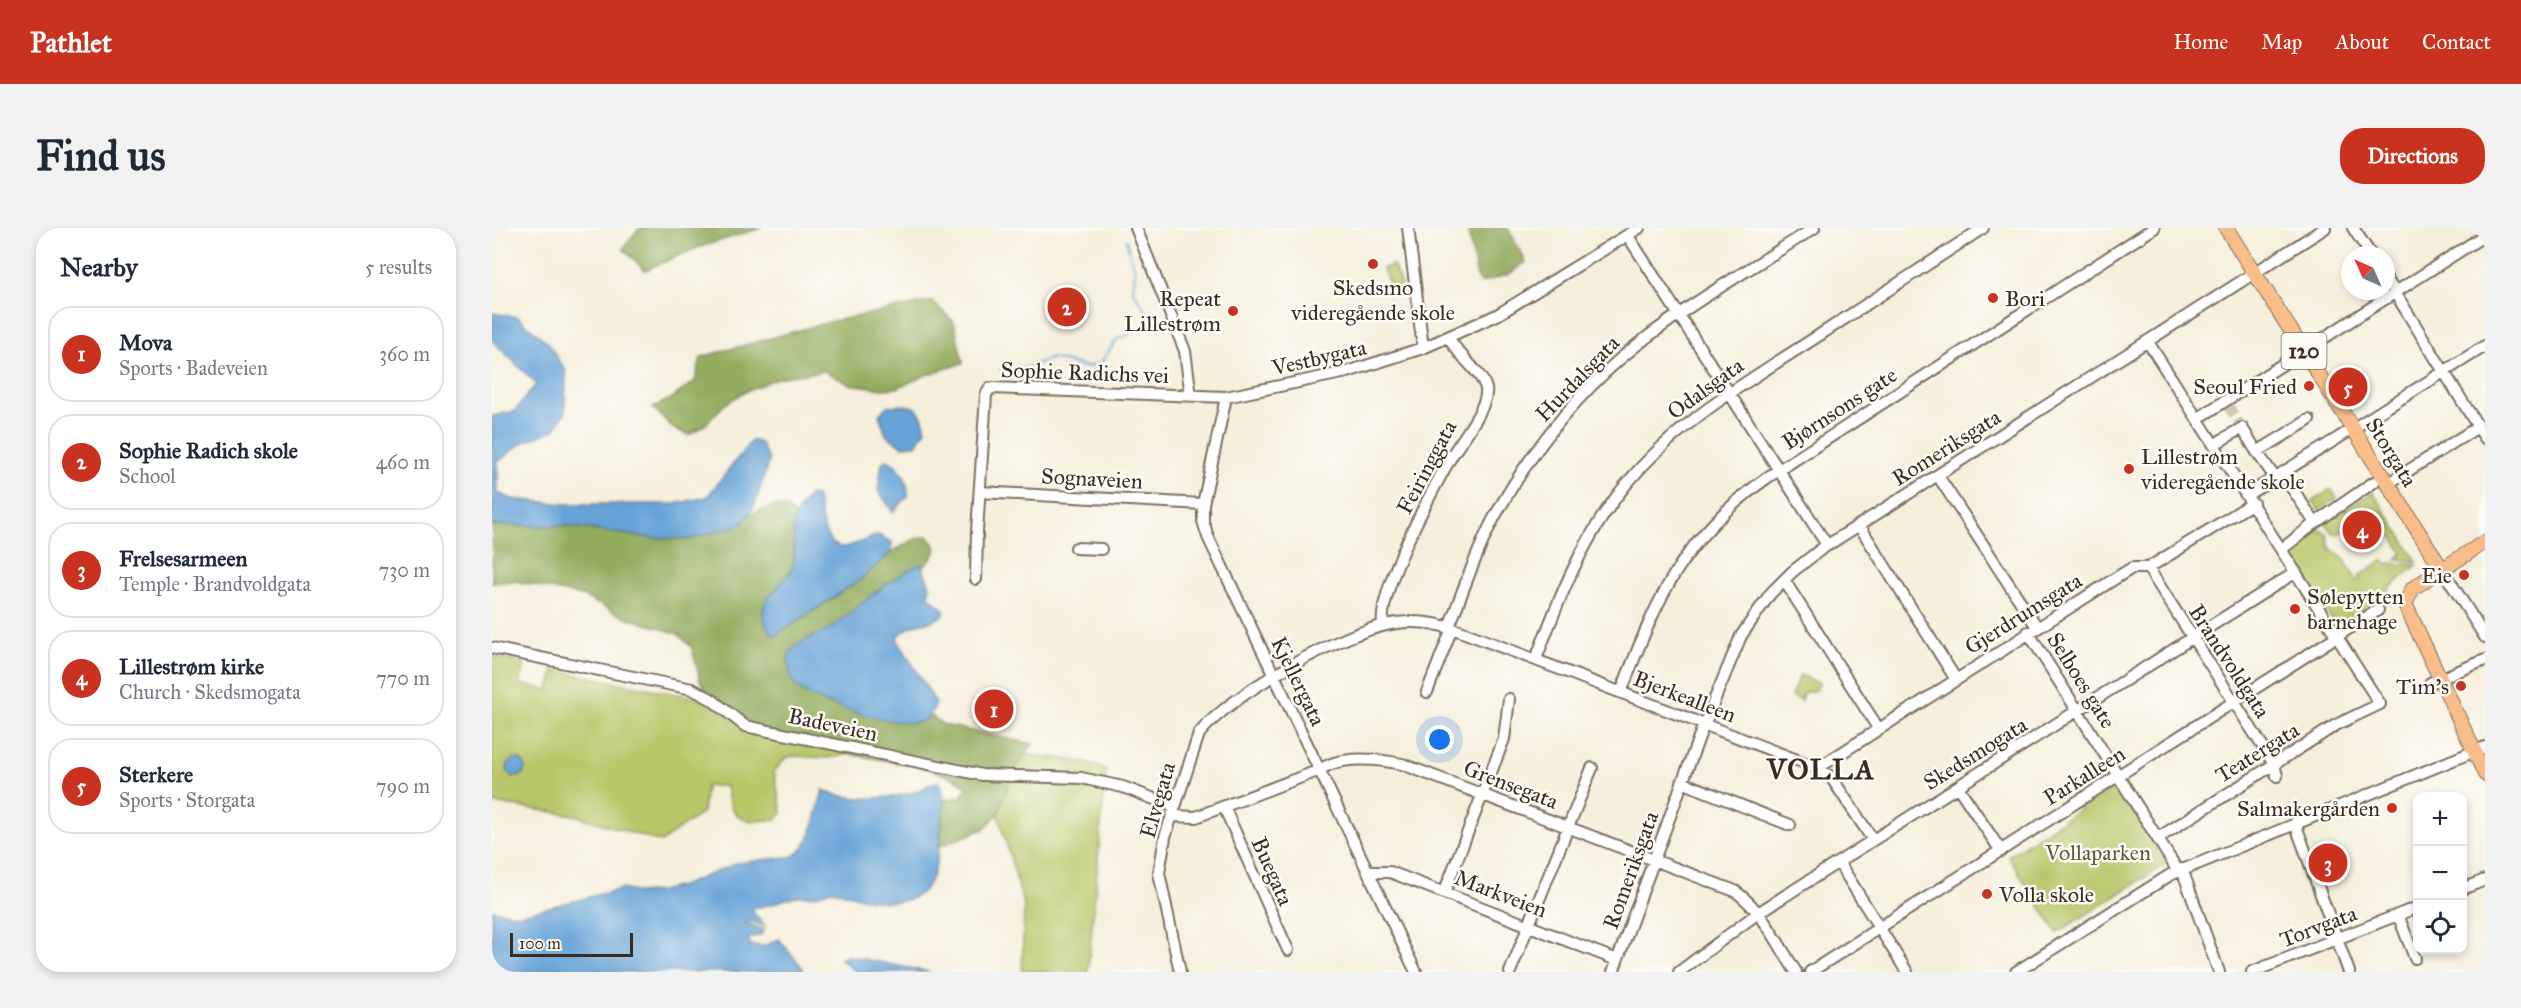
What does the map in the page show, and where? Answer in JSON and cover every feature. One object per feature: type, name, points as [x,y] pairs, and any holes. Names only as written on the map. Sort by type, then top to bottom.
[{"type":"main road","name":"Storgata","points":[[2226,228],[2353,429],[2381,483],[2442,569]]},
{"type":"main road","points":[[2485,542],[2410,591],[2405,604],[2435,680],[2480,749],[2485,774]]},
{"type":"street","name":"Sophie Radichs vei","points":[[1137,228],[1185,351],[1191,396]]},
{"type":"street","points":[[1408,228],[1423,348]]},
{"type":"street","name":"Vestbygata","points":[[1226,397],[1347,372],[1449,338],[1528,298],[1639,228]]},
{"type":"street","name":"Hurdalsgata","points":[[1450,628],[1493,520],[1540,446],[1566,413],[1606,372],[1678,316],[1814,228]]},
{"type":"street","name":"Odalsgata","points":[[1536,659],[1571,571],[1608,508],[1641,466],[1670,438],[1728,394],[1983,228]]},
{"type":"street","name":"Bjørnsons gate","points":[[1621,692],[1659,597],[1685,555],[1733,504],[1778,471],[2154,228]]},
{"type":"street","name":"Romeriksgata","points":[[1615,969],[1704,724],[1750,621],[1784,580],[1827,545],[2325,228]]},
{"type":"street","points":[[2353,228],[2365,246]]},
{"type":"street","points":[[2198,419],[2485,235]]},
{"type":"street","points":[[1628,236],[1827,545]]},
{"type":"street","points":[[2396,294],[2485,438]]},
{"type":"street","name":"Feiringgata","points":[[1383,625],[1384,602],[1407,546],[1451,457],[1486,397],[1484,384],[1449,338]]},
{"type":"street","points":[[2148,342],[2337,636]]},
{"type":"street","name":"Gjerdrumsgata","points":[[1818,768],[1955,678],[2132,568],[2148,568],[2353,429],[2485,346]]},
{"type":"street","name":"Sophie Radichs vei","points":[[976,579],[986,395],[990,387],[1226,397]]},
{"type":"street","name":"Kjellergata","points":[[1226,397],[1203,504],[1203,521],[1213,551],[1416,972]]},
{"type":"street","points":[[2257,452],[2309,420]]},
{"type":"street","points":[[2282,549],[2314,523],[2478,427]]},
{"type":"street","points":[[2220,441],[2242,428],[2271,471]]},
{"type":"street","name":"Selboes gate","points":[[1938,476],[2033,630],[2077,711],[2180,870],[2220,972]]},
{"type":"street","points":[[2286,479],[2314,523]]},
{"type":"street","name":"Sognaveien","points":[[980,492],[1203,504]]},
{"type":"street","points":[[1859,525],[1955,678]]},
{"type":"street","points":[[1076,548],[1101,549]]},
{"type":"street","name":"Brandvoldgata","points":[[2148,568],[2274,764],[2277,776]]},
{"type":"street","name":"Storgata","points":[[2442,569],[2485,637]]},
{"type":"street","name":"Skedsmogata","points":[[1679,972],[1758,913],[2296,572]]},
{"type":"street","points":[[1784,580],[1878,728]]},
{"type":"street","name":"Parkalleen","points":[[1810,972],[2378,610]]},
{"type":"street","name":"Bjerkealleen","points":[[1274,674],[1383,625],[1415,622],[1450,628],[1818,768],[1831,777],[1873,840]]},
{"type":"street","points":[[1427,692],[1450,628]]},
{"type":"street","name":"Teatergata","points":[[2158,838],[2345,720],[2380,704],[2337,636]]},
{"type":"street","name":"Badeveien","points":[[492,648],[692,688],[711,699],[745,726],[982,775],[1038,774],[1081,778],[1123,787],[1174,812]]},
{"type":"street","points":[[2435,680],[2485,660]]},
{"type":"street","name":"Elvegata","points":[[1180,972],[1159,873],[1161,855],[1174,812],[1199,734],[1208,723],[1274,674]]},
{"type":"street","points":[[1444,892],[1504,739],[1509,699]]},
{"type":"street","points":[[2016,972],[2145,889],[2180,870],[2480,749]]},
{"type":"street","name":"Grensegata","points":[[1174,812],[1196,817],[1320,770],[1329,764],[1385,760],[1409,766],[1735,891],[1748,900],[1758,913],[1796,972]]},
{"type":"street","points":[[1510,972],[1592,768]]},
{"type":"street","points":[[1682,782],[1790,825]]},
{"type":"street","points":[[1958,787],[2001,851]]},
{"type":"street","name":"Buegata","points":[[1224,807],[1288,950]]},
{"type":"street","points":[[2295,823],[2340,939],[2349,972]]},
{"type":"street","points":[[1839,862],[1907,972]]},
{"type":"street","name":"Markveien","points":[[1369,872],[1390,872],[1444,892],[1530,926],[1615,969]]},
{"type":"street","points":[[2467,887],[2485,880]]},
{"type":"street","name":"Torvgata","points":[[2252,972],[2413,909]]},
{"type":"street","points":[[2398,915],[2415,958]]},
{"type":"green space","points":[[639,228],[761,228],[697,248],[645,270],[623,249]]},
{"type":"green space","points":[[1467,228],[1508,228],[1526,262],[1509,274],[1481,283],[1478,281]]},
{"type":"green space","points":[[1393,265],[1401,285],[1391,289],[1383,269]]},
{"type":"green space","points":[[932,301],[954,322],[963,363],[926,375],[897,388],[883,389],[849,384],[825,371],[777,378],[742,393],[723,406],[705,425],[689,435],[674,429],[652,407],[669,400],[695,381],[701,357],[829,322]]},
{"type":"green space","points":[[2331,489],[2337,498],[2319,510],[2313,501]]},
{"type":"green space","points":[[2373,492],[2417,561],[2396,559],[2403,553],[2385,524],[2383,514],[2376,510],[2338,534],[2332,532],[2326,523]]},
{"type":"green space","points":[[776,505],[788,509],[795,516],[793,564],[789,574],[764,605],[763,614],[766,624],[775,636],[860,580],[891,552],[917,538],[928,536],[935,545],[936,552],[924,567],[921,564],[825,633],[806,639],[800,690],[866,715],[903,721],[918,720],[930,715],[944,725],[1033,744],[1013,772],[999,812],[986,828],[940,846],[944,800],[960,797],[967,789],[963,781],[911,763],[859,756],[759,729],[712,697],[700,681],[692,648],[678,634],[625,617],[582,596],[515,581],[492,583],[492,525],[569,526],[650,538],[741,524],[748,515]]},
{"type":"green space","points":[[2315,528],[2327,533],[2330,548],[2344,559],[2357,581],[2361,579],[2359,576],[2384,560],[2386,563],[2417,565],[2390,588],[2388,596],[2336,626],[2290,555]]},
{"type":"green space","points":[[492,656],[525,663],[520,684],[549,690],[554,670],[951,747],[1059,758],[1093,764],[1106,770],[1088,972],[1022,972],[1024,906],[995,803],[940,770],[850,754],[827,758],[793,756],[785,758],[774,772],[782,813],[776,819],[755,821],[741,818],[732,807],[726,786],[706,786],[703,812],[661,842],[574,815],[492,803]]},
{"type":"green space","points":[[1800,675],[1819,683],[1816,690],[1803,693],[1801,700],[1791,696]]},
{"type":"green space","name":"Vollaparken","points":[[2117,785],[2166,864],[2057,933],[2008,856]]},
{"type":"water","points":[[492,313],[518,317],[548,343],[566,371],[565,413],[554,430],[522,443],[498,462],[498,493],[512,499],[565,504],[674,504],[707,497],[752,440],[761,443],[769,461],[754,507],[742,524],[691,539],[650,538],[569,526],[492,525],[492,416],[515,411],[536,384],[492,340]]},
{"type":"water","points":[[903,405],[918,410],[926,430],[916,445],[902,446],[886,435],[879,415],[887,406]]},
{"type":"water","points":[[886,460],[903,474],[908,490],[908,496],[893,512],[878,490],[882,463]]},
{"type":"water","points":[[810,495],[816,496],[826,535],[830,541],[843,547],[879,535],[892,542],[891,552],[860,580],[775,636],[766,624],[763,612],[768,598],[790,573],[795,555],[793,530],[796,514]]},
{"type":"water","points":[[921,564],[930,585],[929,596],[944,610],[944,615],[905,630],[897,639],[936,703],[927,718],[912,722],[880,718],[841,708],[797,688],[791,677],[788,661],[794,648],[805,640],[830,629],[888,583]]},
{"type":"water","points":[[512,759],[520,759],[525,764],[523,775],[512,777],[507,772],[507,764]]},
{"type":"water","points":[[938,782],[944,799],[936,866],[931,879],[915,897],[886,902],[830,890],[814,896],[793,897],[755,907],[752,911],[765,926],[749,921],[746,923],[764,930],[761,935],[749,938],[750,945],[765,946],[779,939],[803,968],[803,972],[492,972],[492,910],[518,915],[621,889],[639,893],[661,891],[684,885],[737,863],[794,856],[803,848],[812,831],[823,790],[855,798],[878,798],[912,793]]},
{"type":"water","points":[[848,956],[930,972],[856,972],[840,959]]},
{"type":"waterway","points":[[1126,240],[1135,271],[1133,291],[1151,318],[1149,327],[1141,331]]},
{"type":"waterway","points":[[1000,370],[1025,368],[1052,358],[1085,367],[1100,364],[1117,339],[1132,333]]},
{"type":"tunnel","points":[[2229,407],[2242,428]]},
{"type":"place","name":"Skedsmo videregående skole","points":[[1373,264]]},
{"type":"place","name":"Bori","points":[[1993,298]]},
{"type":"place","name":"Sophie Radich skole","points":[[1067,307]]},
{"type":"place","name":"Repeat Lillestrøm","points":[[1233,311]]},
{"type":"place","name":"Seoul Fried","points":[[2309,386]]},
{"type":"place","name":"Sterkere","points":[[2348,387]]},
{"type":"place","name":"Lillestrøm videregående skole","points":[[2129,469]]},
{"type":"place","name":"Lillestrøm kirke","points":[[2362,530]]},
{"type":"place","name":"Eie","points":[[2464,575]]},
{"type":"place","name":"Sølepytten barnehage","points":[[2295,609]]},
{"type":"place","name":"Tim's","points":[[2461,686]]},
{"type":"place","name":"Mova","points":[[994,709]]},
{"type":"place","name":"Salmakergården","points":[[2392,808]]},
{"type":"place","name":"Frelsesarmeen","points":[[2328,863]]},
{"type":"place","name":"Volla skole","points":[[1987,894]]},
{"type":"district","name":"VOLLA","points":[[1821,769]]}]
